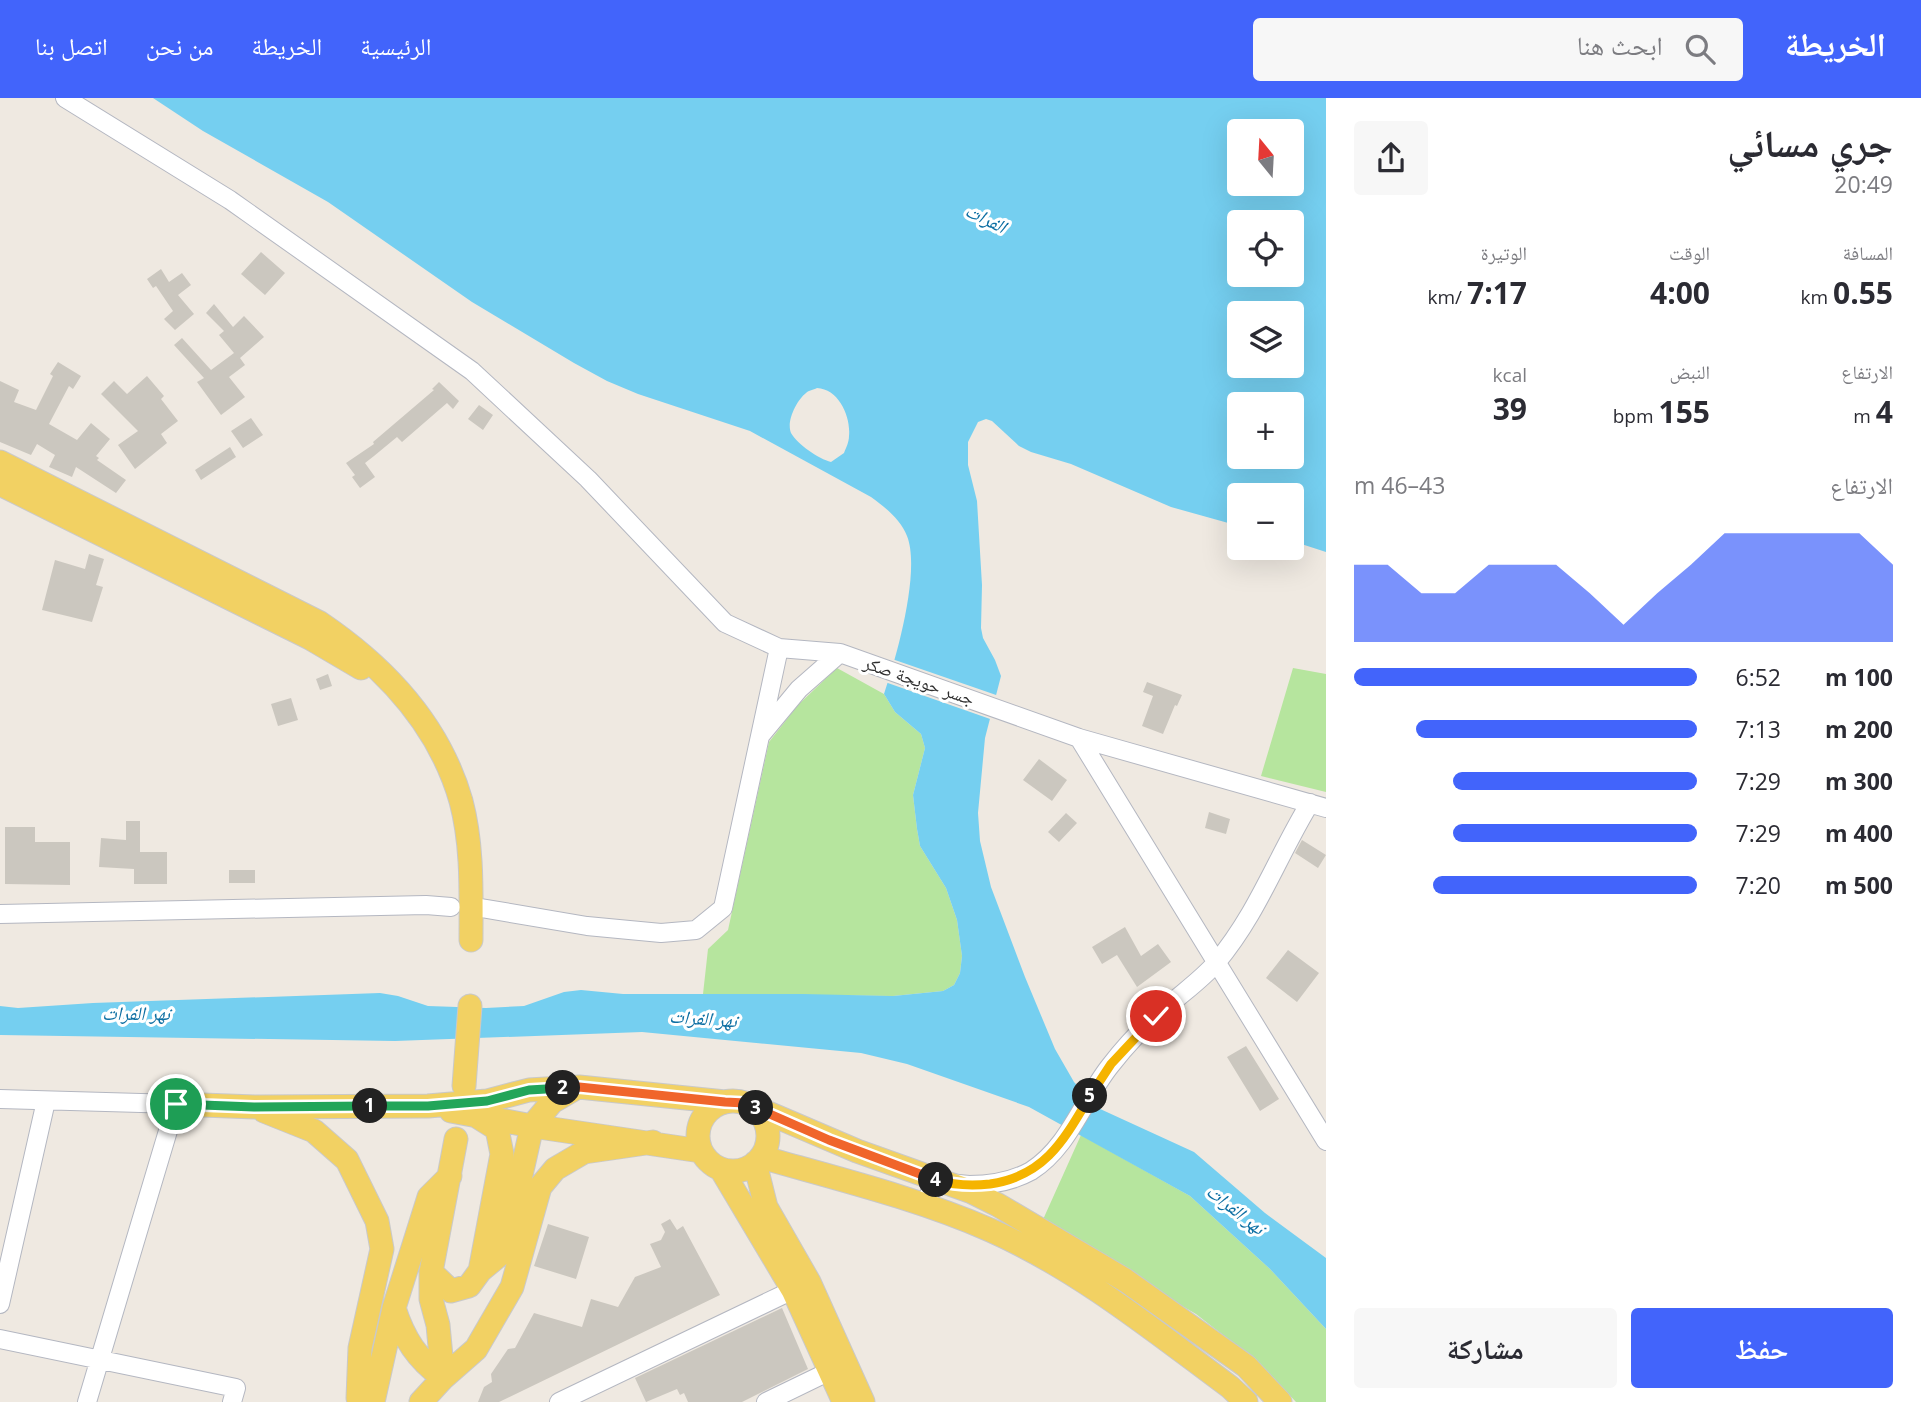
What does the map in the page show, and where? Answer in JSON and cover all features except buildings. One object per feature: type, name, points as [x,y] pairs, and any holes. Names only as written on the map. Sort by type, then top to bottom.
[{"type":"main road","points":[[0,462],[320,623],[365,656],[395,685],[427,725],[440,749],[461,802],[471,868],[471,940]]},
{"type":"main road","points":[[0,484],[310,638],[395,685]]},
{"type":"main road","points":[[464,1086],[470,1006]]},
{"type":"main road","points":[[431,1272],[452,1291],[469,1286],[480,1271],[504,1251],[532,1126],[552,1102],[579,1087]]},
{"type":"main road","points":[[176,1104],[254,1107],[428,1106],[487,1101],[529,1090],[579,1087],[735,1101],[839,1144],[972,1192],[998,1205],[1125,1280],[1246,1366],[1280,1402]]},
{"type":"main road","points":[[725,1102],[715,1106],[701,1121],[698,1131],[701,1151],[713,1165],[721,1169],[745,1169],[758,1160],[767,1147],[767,1124],[754,1107]]},
{"type":"main road","points":[[428,1106],[532,1126],[701,1151]]},
{"type":"main road","points":[[254,1107],[314,1131],[347,1160],[377,1221],[382,1249],[360,1348],[360,1402]]},
{"type":"main road","points":[[478,1117],[497,1129],[502,1154],[480,1271]]},
{"type":"main road","points":[[443,1378],[438,1325],[431,1298],[431,1272],[456,1139]]},
{"type":"main road","points":[[421,1402],[476,1349],[512,1287],[540,1187],[555,1169],[584,1152],[653,1142]]},
{"type":"main road","points":[[758,1160],[924,1205],[989,1230],[1109,1297],[1230,1387],[1245,1402]]},
{"type":"main road","points":[[758,1160],[766,1206],[808,1282],[863,1402]]},
{"type":"main road","points":[[721,1169],[793,1290],[844,1402]]},
{"type":"main road","points":[[373,1402],[394,1308],[429,1197],[450,1176]]},
{"type":"main road","points":[[394,1308],[411,1348],[425,1365],[443,1378]]},
{"type":"street","name":"جسر حويجة صكر","points":[[65,98],[230,200],[472,371],[588,479],[725,624],[779,648],[840,653],[1079,738],[1318,806]]},
{"type":"street","points":[[481,908],[587,926],[661,933],[696,930],[723,908],[779,648]]},
{"type":"street","points":[[758,738],[799,689],[840,653]]},
{"type":"street","points":[[1079,738],[1326,1141]]},
{"type":"street","points":[[924,1205],[933,1186],[946,1183],[987,1184],[1023,1175],[1056,1149],[1099,1082],[1144,1027],[1217,962],[1258,902],[1295,828],[1318,806]]},
{"type":"street","points":[[0,914],[426,905],[451,907]]},
{"type":"street","points":[[0,1099],[176,1104],[87,1402]]},
{"type":"street","points":[[0,1304],[7,1243],[46,1101]]},
{"type":"street","points":[[559,1402],[589,1395],[793,1290]]},
{"type":"street","points":[[0,1339],[236,1388],[232,1402]]},
{"type":"street","points":[[766,1402],[830,1371]]},
{"type":"green space","points":[[837,668],[884,694],[895,712],[921,734],[925,748],[913,795],[917,829],[920,846],[946,888],[957,920],[962,956],[960,973],[954,985],[943,991],[893,996],[703,994],[708,949],[728,930],[769,742],[798,705]]},
{"type":"green space","points":[[1293,668],[1326,674],[1326,792],[1261,776]]},
{"type":"green space","points":[[1081,1135],[1190,1196],[1270,1269],[1326,1329],[1326,1402],[1296,1402],[1259,1363],[1196,1314],[1041,1224]]},
{"type":"water","points":[[153,98],[1326,98],[1326,552],[1304,545],[1304,483],[1227,483],[1227,523],[1171,507],[1071,464],[1031,452],[1019,446],[992,421],[986,419],[978,422],[968,442],[968,465],[977,501],[982,585],[981,628],[1001,676],[985,738],[978,813],[980,841],[991,887],[1025,977],[1055,1049],[1074,1082],[1098,1108],[1194,1152],[1265,1213],[1326,1258],[1326,1329],[1270,1269],[1190,1196],[1029,1107],[907,1064],[861,1053],[642,1032],[395,1041],[0,1035],[0,1006],[18,1008],[380,993],[428,1006],[486,1008],[524,1006],[564,992],[581,990],[623,994],[893,996],[943,991],[954,985],[960,973],[962,956],[957,920],[946,888],[920,846],[917,829],[913,795],[925,748],[921,734],[895,712],[884,694],[905,615],[911,571],[911,551],[907,536],[897,519],[871,497],[750,431],[638,394],[574,363],[472,302],[328,202],[203,131]],"holes":[[[817,388],[832,393],[842,405],[848,421],[849,438],[846,449],[831,462],[803,446],[791,433],[790,428],[796,406],[808,391]]]},
{"type":"pier","points":[[892,659],[999,696],[993,720],[885,682]]},
{"type":"route","points":[[176,1104],[254,1107],[428,1106],[487,1101],[529,1090],[579,1087],[735,1101],[857,1151],[946,1183],[987,1184],[1023,1175],[1051,1154],[1061,1144],[1105,1073],[1156,1016]]},
{"type":"water label","name":"الفرات","points":[[986,218]]},
{"type":"water label","name":"نهر الفرات","points":[[136,1013]]},
{"type":"water label","name":"نهر الفرات","points":[[703,1018]]},
{"type":"water label","name":"نهر الفرات","points":[[1236,1209]]}]
